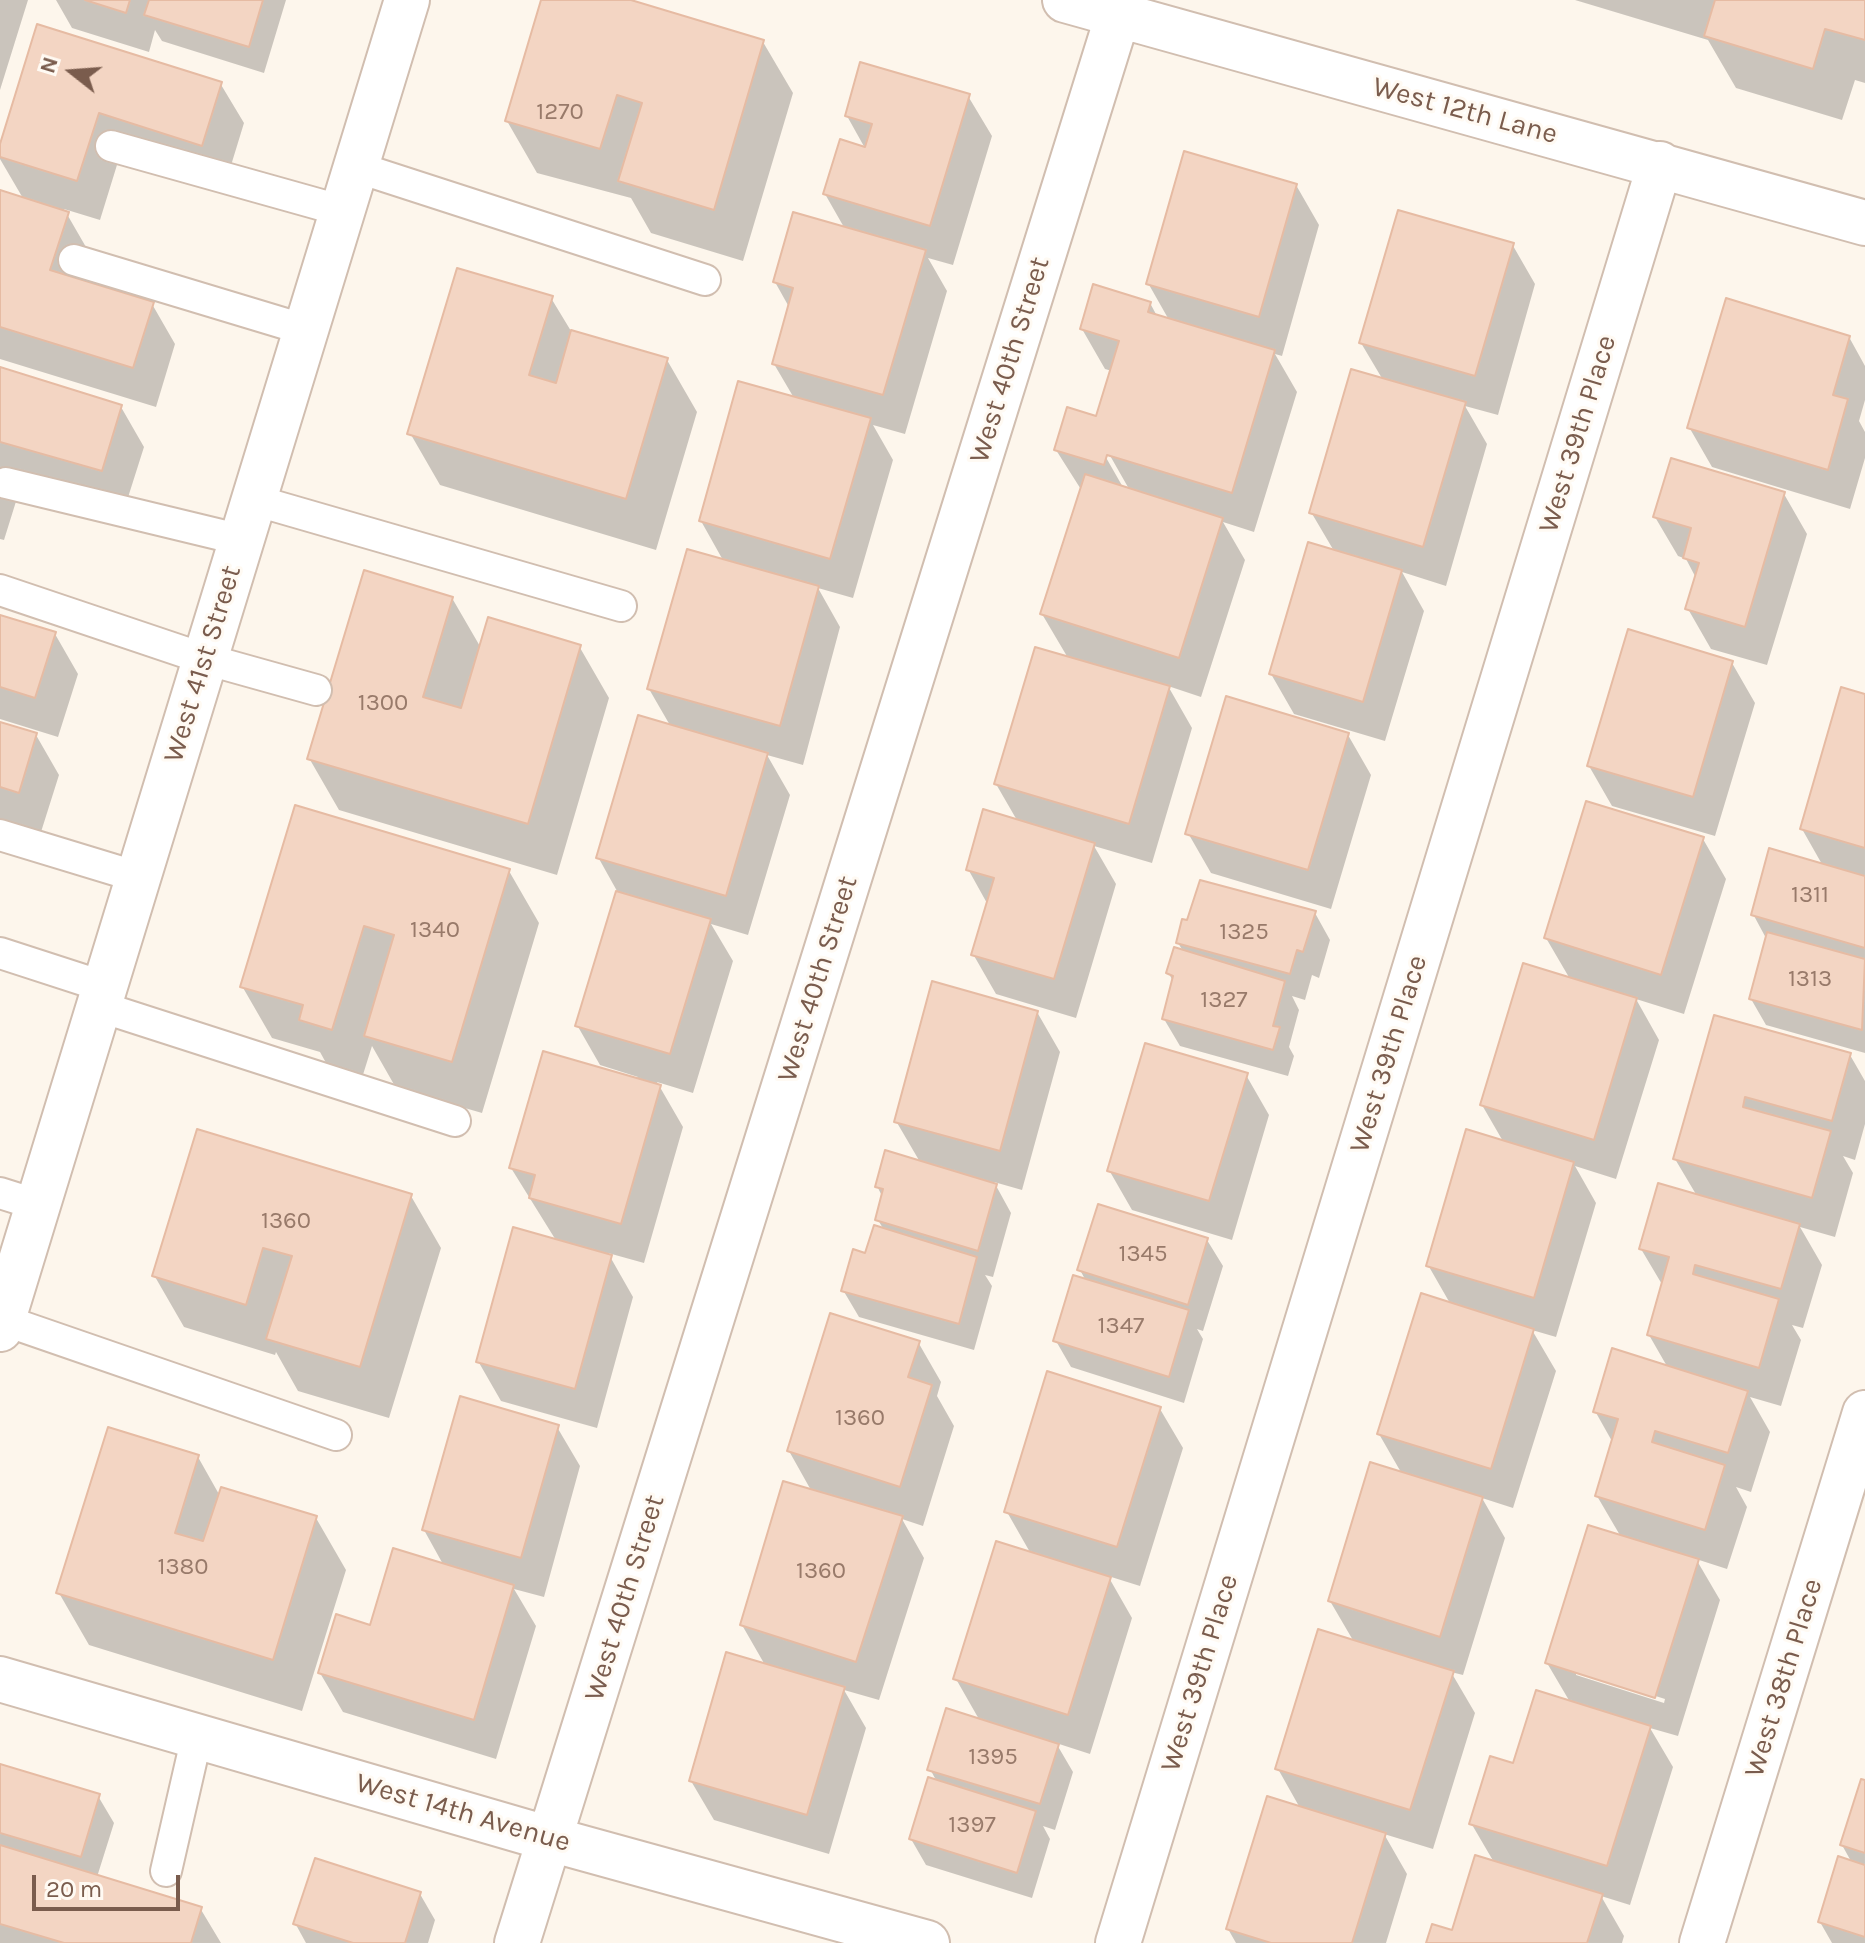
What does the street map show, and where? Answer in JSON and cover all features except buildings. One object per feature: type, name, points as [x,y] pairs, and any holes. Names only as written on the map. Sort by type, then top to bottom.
[{"type":"street","name":"West 41st Street","points":[[1,1324],[19,1199],[102,997],[407,0]]},
{"type":"street","name":"West 12th Lane","points":[[1065,0],[1865,223]]},
{"type":"street","name":"West 40th Street","points":[[517,1943],[1118,15]]},
{"type":"street","name":"West 39th Place","points":[[1118,1943],[1660,164]]},
{"type":"street","name":"West 38th Place","points":[[1702,1943],[1865,1413]]},
{"type":"street","name":"West 14th Avenue","points":[[0,1679],[550,1839],[927,1943]]},
{"type":"lane","points":[[111,146],[343,211]]},
{"type":"lane","points":[[356,167],[705,280]]},
{"type":"lane","points":[[74,260],[306,330]]},
{"type":"lane","points":[[6,483],[248,520],[621,606]]},
{"type":"lane","points":[[0,590],[205,659],[316,690]]},
{"type":"lane","points":[[0,835],[138,877]]},
{"type":"lane","points":[[0,953],[102,997],[455,1121]]},
{"type":"lane","points":[[1,1324],[336,1435]]},
{"type":"lane","points":[[166,1871],[197,1736]]}]
